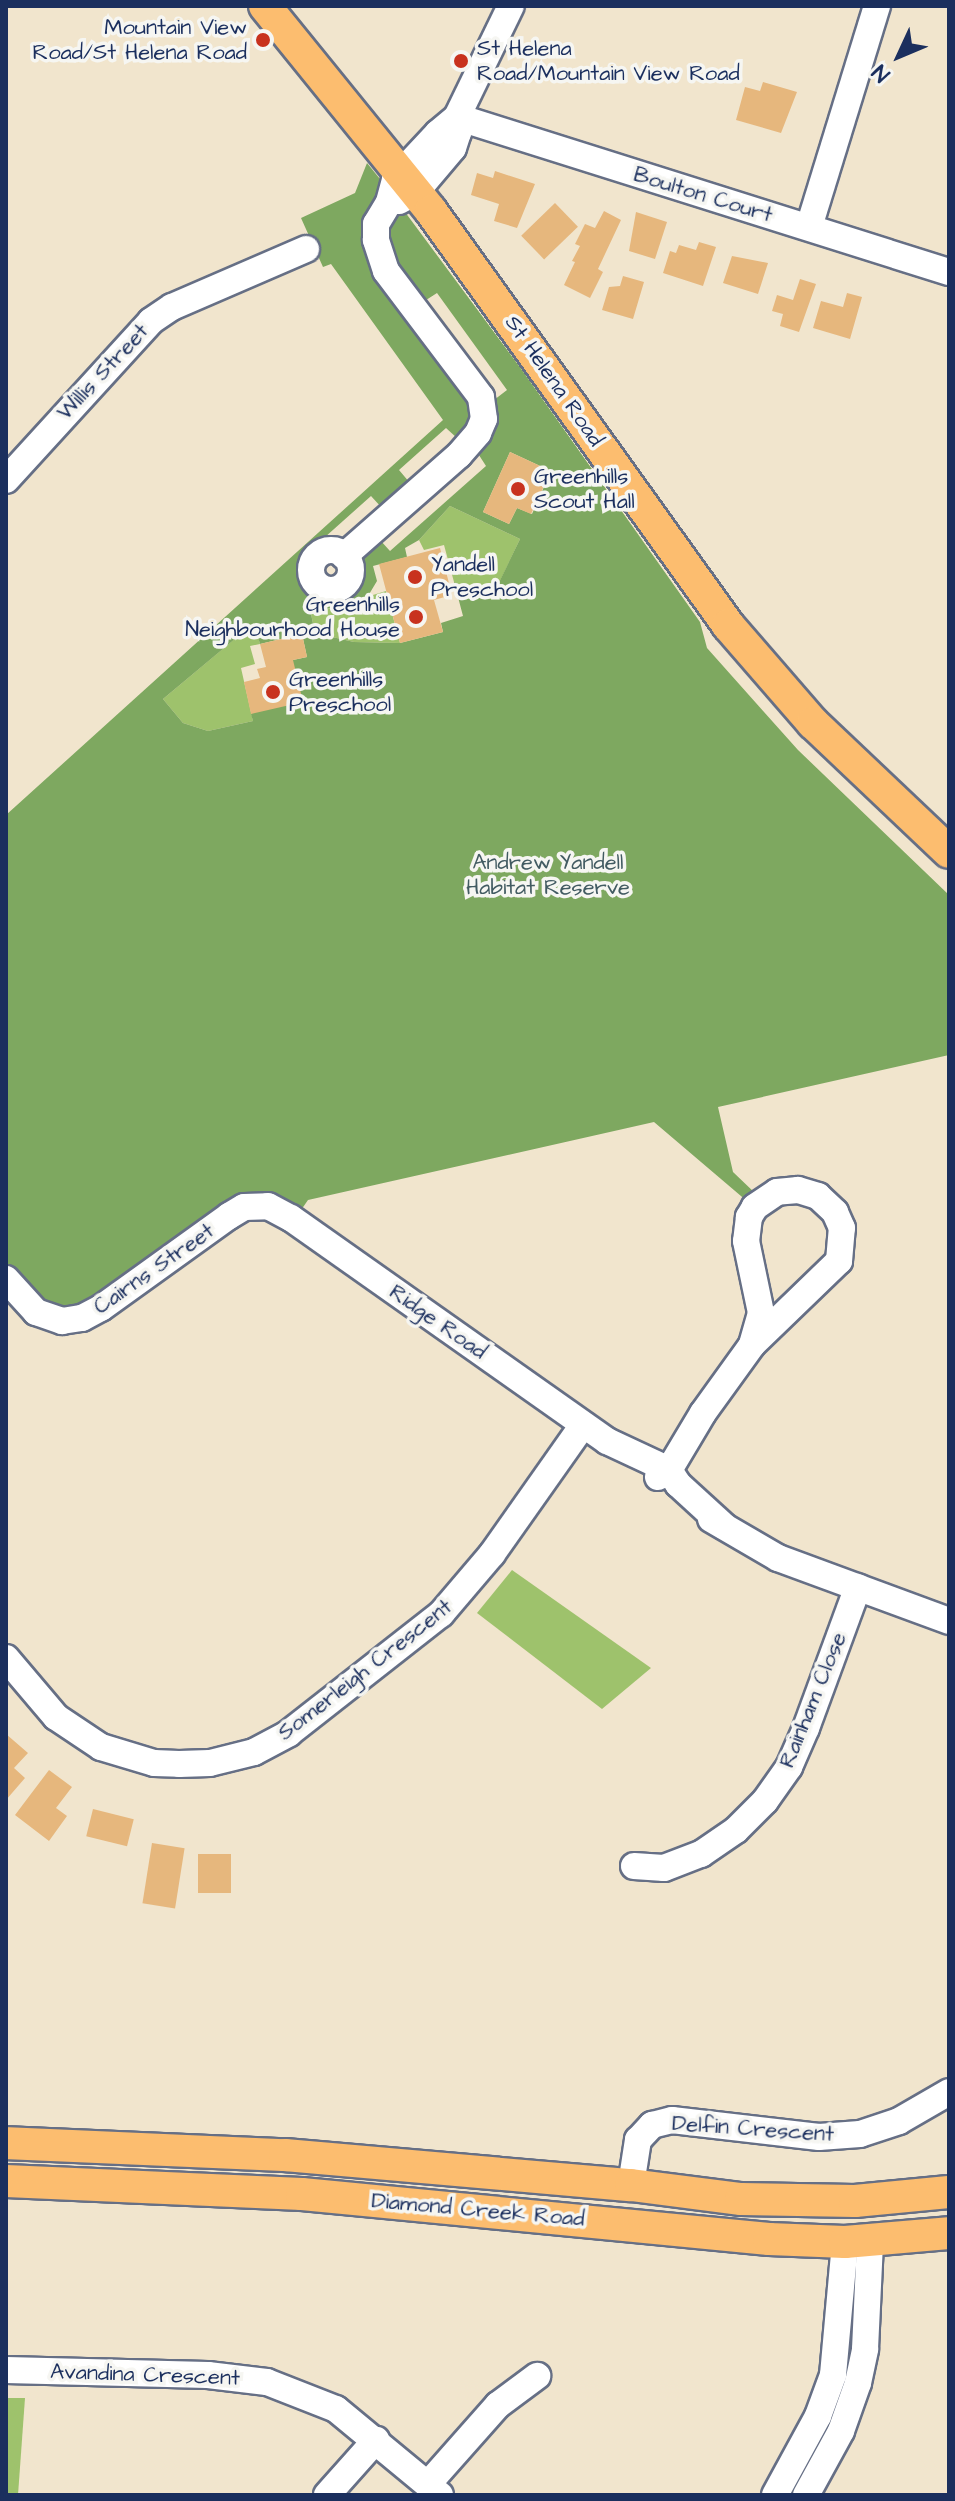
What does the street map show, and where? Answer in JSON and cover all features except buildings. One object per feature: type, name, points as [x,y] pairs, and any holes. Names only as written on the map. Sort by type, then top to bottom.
[{"type":"main road","name":"St Helena Road","points":[[265,6],[728,625],[813,723],[949,852]]},
{"type":"main road","name":"Diamond Creek Road","points":[[6,2143],[285,2155],[631,2185],[741,2199],[855,2201],[949,2192]]},
{"type":"main road","name":"Diamond Creek Road","points":[[6,2181],[302,2194],[625,2224],[857,2241],[949,2233]]},
{"type":"main road","name":"Delfin Crescent","points":[[625,2224],[631,2185]]},
{"type":"main road","points":[[855,2201],[857,2241]]},
{"type":"street","points":[[344,556],[459,455],[478,433],[484,419],[481,397],[379,256],[376,224],[457,117],[511,6]]},
{"type":"street","points":[[809,227],[877,6]]},
{"type":"street","name":"Boulton Court","points":[[457,117],[949,272]]},
{"type":"street","name":"Willis Street","points":[[6,480],[151,321],[172,307],[306,249]]},
{"type":"street","points":[[662,1471],[752,1345],[825,1278],[839,1261],[842,1228],[835,1212],[818,1196],[798,1190],[777,1192],[755,1207],[749,1217],[746,1241],[761,1313],[752,1345]]},
{"type":"street","name":"Cairns Street","points":[[6,1279],[36,1312],[62,1321],[82,1318],[101,1308],[236,1212],[256,1205],[268,1206]]},
{"type":"street","name":"Ridge Road","points":[[268,1206],[291,1218],[607,1441],[631,1464],[662,1471],[683,1503],[778,1558],[949,1621]]},
{"type":"street","name":"Somerleigh Crescent","points":[[6,1658],[56,1717],[101,1747],[154,1763],[179,1764],[210,1763],[254,1752],[289,1733],[441,1614],[492,1554],[583,1425]]},
{"type":"street","name":"Rainham Close","points":[[634,1866],[664,1868],[701,1854],[736,1830],[765,1801],[789,1767],[806,1728],[858,1587]]},
{"type":"street","name":"Delfin Crescent","points":[[631,2185],[638,2140],[652,2125],[672,2120],[819,2137],[860,2134],[899,2121],[949,2092]]},
{"type":"street","points":[[775,2495],[827,2396],[854,2310],[857,2241]]},
{"type":"street","points":[[806,2495],[852,2404],[865,2349],[854,2310]]},
{"type":"street","name":"Avandina Crescent","points":[[6,2370],[208,2375],[267,2382],[336,2409],[434,2490]]},
{"type":"street","points":[[434,2490],[498,2405],[537,2376]]},
{"type":"street","points":[[327,2495],[376,2440]]},
{"type":"green space","name":"Andrew Yandell Habitat Reserve","points":[[367,163],[380,179],[380,186],[366,228],[464,392],[472,409],[470,425],[457,438],[446,428],[399,470],[410,483],[382,508],[371,496],[315,546],[300,566],[303,582],[321,598],[344,596],[356,585],[365,554],[380,540],[390,551],[486,466],[477,452],[494,400],[507,390],[437,293],[423,302],[398,268],[385,241],[391,215],[405,212],[522,370],[700,622],[707,648],[798,750],[949,895],[949,1055],[718,1107],[733,1172],[756,1194],[748,1202],[654,1122],[308,1200],[299,1213],[279,1200],[92,1306],[50,1312],[6,1267],[6,815],[443,420],[331,264],[323,267],[301,218],[355,193]],"holes":[[[510,452],[551,471],[532,514],[517,508],[509,524],[483,512]],[[450,506],[520,539],[491,599],[454,582],[463,616],[441,623],[443,632],[400,643],[354,642],[315,633],[311,614],[368,596],[377,581],[373,566],[407,557],[405,548],[419,540]],[[254,623],[260,644],[302,634],[307,657],[293,660],[251,714],[253,721],[208,731],[183,723],[163,699]]]},
{"type":"green space","points":[[450,506],[520,539],[491,600],[454,582],[444,545],[424,550],[419,540]]},
{"type":"green space","points":[[386,591],[400,643],[354,642],[315,633],[311,614]]},
{"type":"green space","points":[[255,622],[260,644],[250,646],[255,664],[241,668],[253,721],[208,731],[183,723],[163,699]]},
{"type":"green space","points":[[512,1570],[651,1668],[602,1709],[477,1613]]},
{"type":"green space","points":[[6,2398],[25,2398],[18,2495],[6,2495]]},
{"type":"place","name":"Mountain View Road/St Helena Road","points":[[263,40]]},
{"type":"place","name":"St Helena Road/Mountain View Road","points":[[461,61]]},
{"type":"place","name":"Greenhills Scout Hall","points":[[518,489]]},
{"type":"place","name":"Yandell Preschool","points":[[415,577]]},
{"type":"place","name":"Greenhills Neighbourhood House","points":[[416,617]]},
{"type":"place","name":"Greenhills Preschool","points":[[273,692]]}]
